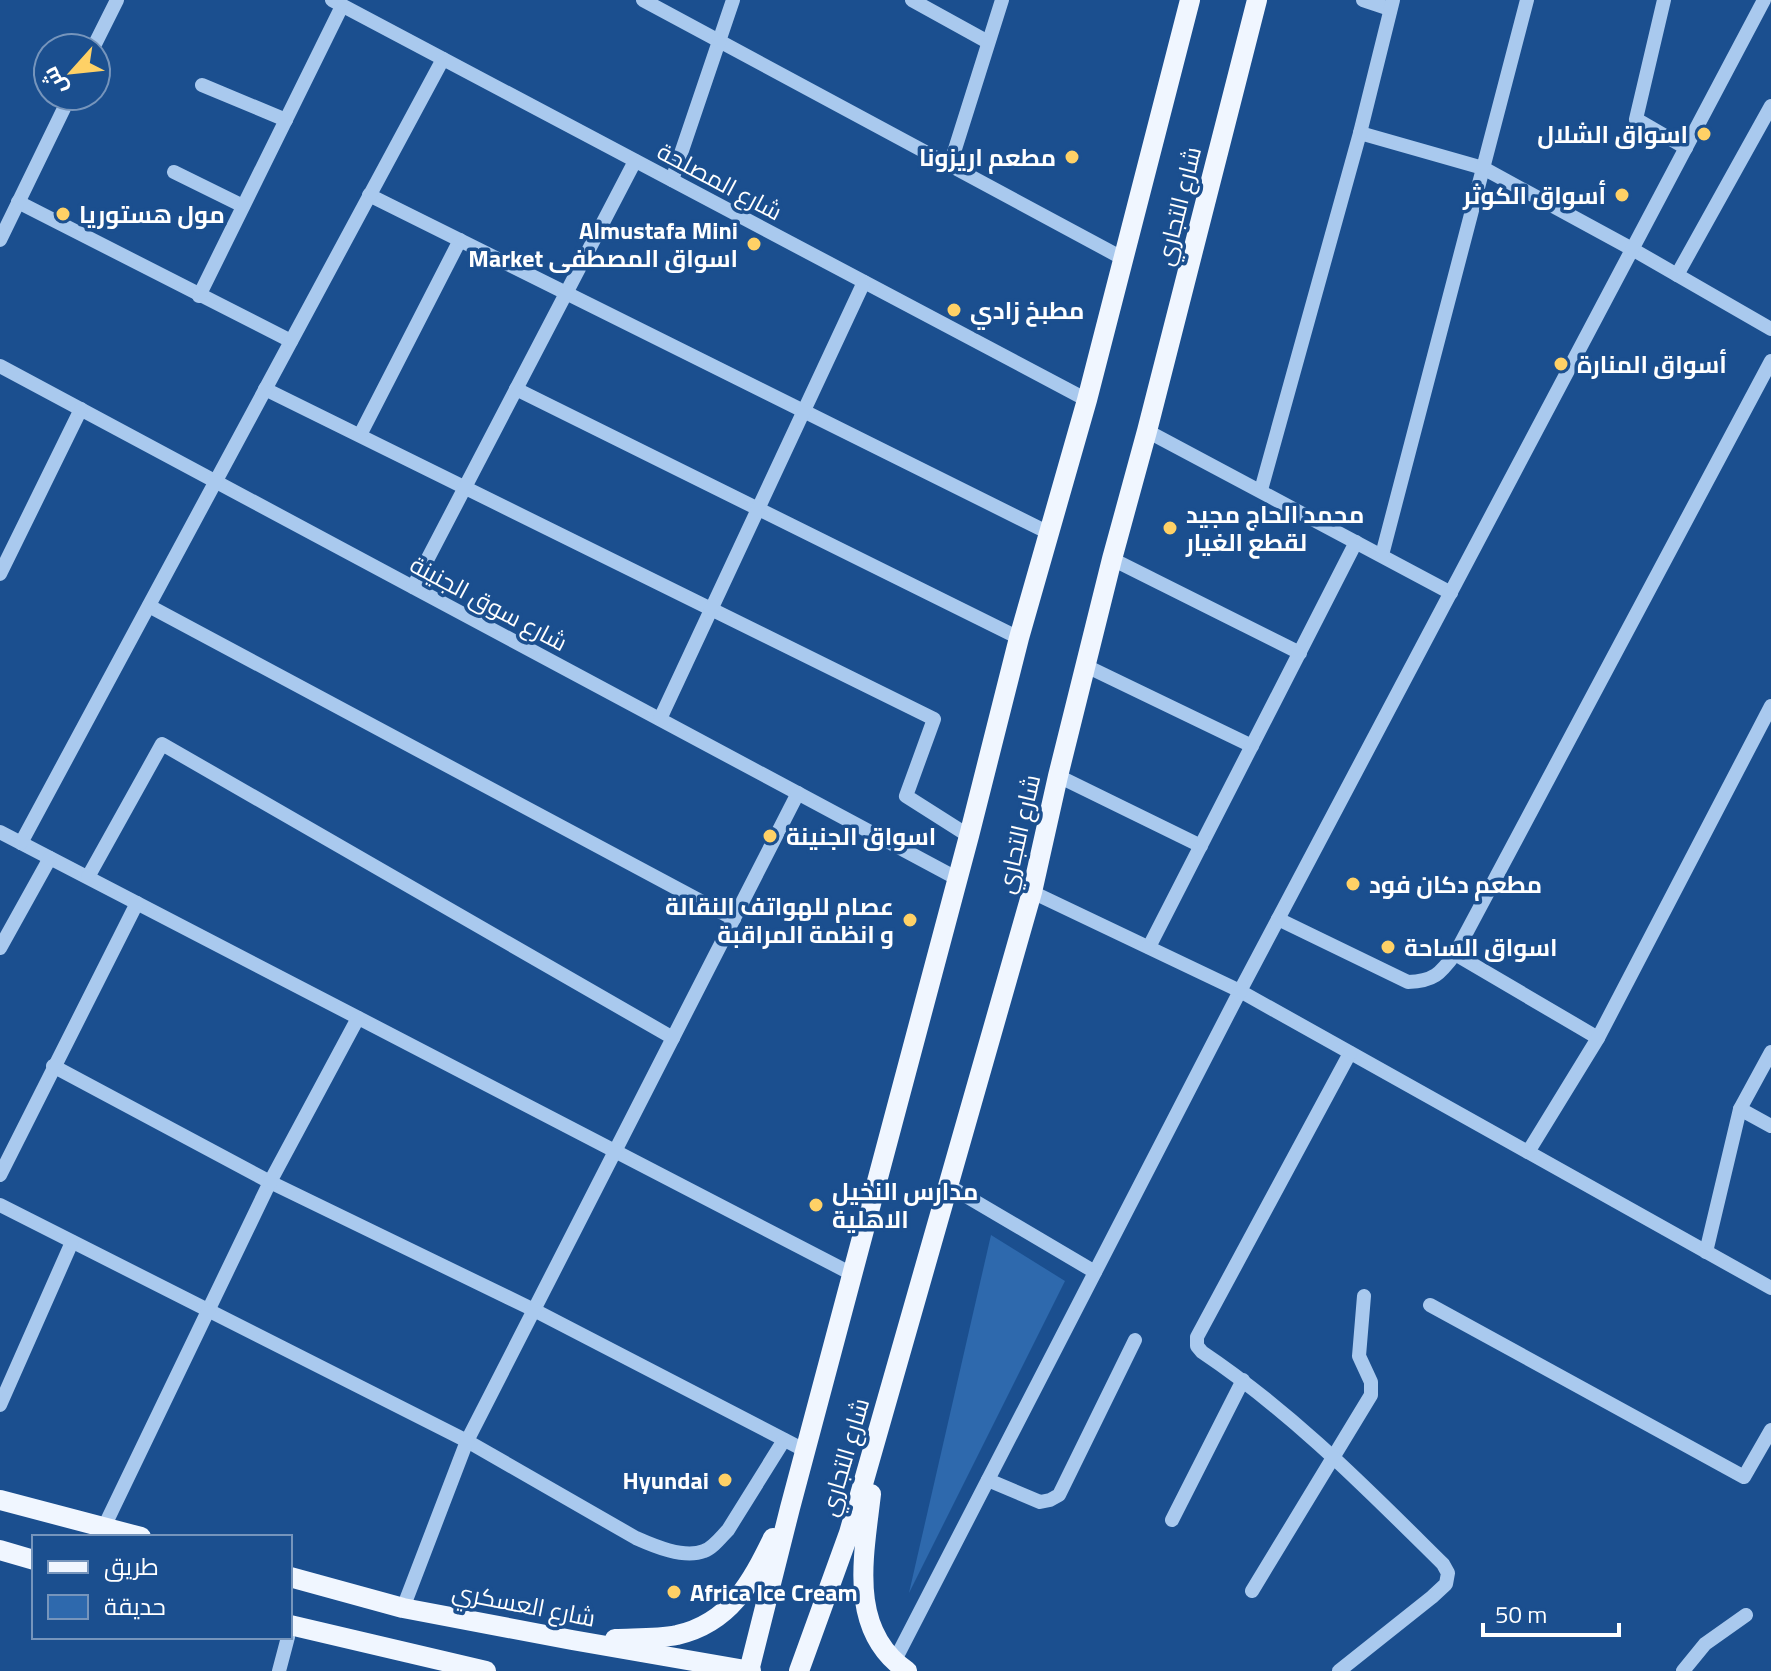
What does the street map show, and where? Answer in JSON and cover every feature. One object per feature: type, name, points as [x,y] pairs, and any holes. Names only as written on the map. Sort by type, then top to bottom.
[{"type":"main road","name":"شارع التجاري","points":[[750,1671],[791,1503],[958,879],[1019,638],[1087,400],[1190,0]]},
{"type":"main road","name":"شارع التجاري","points":[[799,1671],[849,1533],[1032,892],[1112,559],[1257,0]]},
{"type":"main road","points":[[877,1437],[863,1585],[877,1641],[900,1666]]},
{"type":"main road","points":[[0,1500],[134,1535]]},
{"type":"main road","points":[[572,1640],[675,1635],[712,1620],[733,1604],[748,1586],[791,1503]]},
{"type":"main road","points":[[0,1550],[32,1559]]},
{"type":"main road","name":"شارع العسكري","points":[[292,1578],[403,1608],[750,1671]]},
{"type":"main road","points":[[292,1626],[486,1671]]},
{"type":"street","points":[[101,32],[117,0]]},
{"type":"street","points":[[643,0],[1124,259]]},
{"type":"street","points":[[672,180],[733,0]]},
{"type":"street","points":[[912,0],[988,42]]},
{"type":"street","points":[[950,165],[1002,0]]},
{"type":"street","points":[[1261,490],[1360,133],[1392,4],[1363,0]]},
{"type":"street","points":[[1382,555],[1527,0]]},
{"type":"street","points":[[1664,0],[1636,119],[1686,148]]},
{"type":"street","points":[[900,1666],[988,1480],[1240,991],[1764,0]]},
{"type":"street","points":[[199,296],[286,120],[337,3]]},
{"type":"street","name":"شارع المصلحة","points":[[337,3],[1087,400]]},
{"type":"street","points":[[21,843],[443,59]]},
{"type":"street","points":[[202,85],[286,120]]},
{"type":"street","points":[[1677,275],[1771,106]]},
{"type":"street","points":[[0,240],[62,112]]},
{"type":"street","points":[[1360,133],[1483,168],[1771,329]]},
{"type":"street","points":[[413,587],[635,161]]},
{"type":"street","points":[[174,172],[243,206]]},
{"type":"street","points":[[369,195],[1049,533]]},
{"type":"street","points":[[18,202],[291,341]]},
{"type":"street","points":[[360,435],[460,240]]},
{"type":"street","points":[[660,719],[864,282]]},
{"type":"street","points":[[1278,919],[1408,982],[1420,982],[1439,975],[1455,954],[1771,361]]},
{"type":"street","name":"شارع سوق الجنينة","points":[[0,366],[958,879]]},
{"type":"street","points":[[265,389],[934,719],[906,796],[969,836]]},
{"type":"street","points":[[516,389],[1019,638]]},
{"type":"street","points":[[0,574],[81,409]]},
{"type":"street","points":[[1147,431],[1451,593]]},
{"type":"street","points":[[1149,947],[1356,542]]},
{"type":"street","points":[[1112,559],[1300,653]]},
{"type":"street","points":[[149,606],[734,919]]},
{"type":"street","points":[[1086,666],[1252,746]]},
{"type":"street","points":[[1528,1152],[1598,1038],[1771,706]]},
{"type":"street","points":[[88,877],[162,744],[673,1038]]},
{"type":"street","points":[[1058,776],[1201,846]]},
{"type":"street","points":[[403,1608],[467,1441],[798,793]]},
{"type":"street","points":[[0,832],[852,1274]]},
{"type":"street","points":[[0,948],[50,858]]},
{"type":"street","points":[[1032,892],[1240,991],[1771,1288]]},
{"type":"street","points":[[0,1175],[7,1145],[53,1066],[137,903]]},
{"type":"street","points":[[1455,954],[1598,1038]]},
{"type":"street","points":[[104,1527],[270,1182],[358,1018]]},
{"type":"street","points":[[1706,1252],[1740,1109],[1771,1052]]},
{"type":"street","points":[[1339,1671],[1446,1584],[1448,1573],[1443,1564],[1335,1457],[1243,1380],[1202,1352],[1197,1346],[1197,1337],[1350,1053]]},
{"type":"street","points":[[53,1066],[270,1182],[534,1310],[806,1451]]},
{"type":"street","points":[[1740,1109],[1771,1126]]},
{"type":"street","points":[[949,1186],[1095,1272]]},
{"type":"street","points":[[0,1205],[467,1441],[636,1538],[658,1547],[680,1552],[704,1551],[728,1530],[784,1440]]},
{"type":"street","points":[[0,1405],[72,1242]]},
{"type":"street","points":[[1252,1591],[1371,1395],[1371,1382],[1359,1356],[1364,1296]]},
{"type":"street","points":[[1430,1305],[1744,1477],[1771,1430]]},
{"type":"street","points":[[988,1480],[1040,1502],[1059,1495],[1135,1340]]},
{"type":"street","points":[[1172,1520],[1243,1380]]},
{"type":"street","points":[[1683,1671],[1705,1644],[1746,1615]]},
{"type":"street","points":[[279,1671],[287,1639]]},
{"type":"green space","points":[[991,1235],[1065,1281],[909,1593]]},
{"type":"place","name":"اسواق الشلال","points":[[1704,134]]},
{"type":"place","name":"مطعم اريزونا","points":[[1072,157]]},
{"type":"place","name":"أسواق الكوثر","points":[[1622,195]]},
{"type":"place","name":"مول هستوريا","points":[[63,214]]},
{"type":"place","name":"Almustafa Mini Market اسواق المصطفى","points":[[754,244]]},
{"type":"place","name":"مطبخ زادي","points":[[954,310]]},
{"type":"place","name":"أسواق المنارة","points":[[1561,364]]},
{"type":"place","name":"محمد الحاج مجيد لقطع الغيار","points":[[1170,528]]},
{"type":"place","name":"اسواق الجنينة","points":[[770,836]]},
{"type":"place","name":"مطعم دكان فود","points":[[1353,884]]},
{"type":"place","name":"عصام للهواتف النقالة و انظمة المراقبة","points":[[910,920]]},
{"type":"place","name":"اسواق الساحة","points":[[1388,947]]},
{"type":"place","name":"مدارس النخيل الاهلية","points":[[816,1205]]},
{"type":"place","name":"Hyundai","points":[[725,1480]]},
{"type":"place","name":"Africa Ice Cream","points":[[674,1592]]}]
